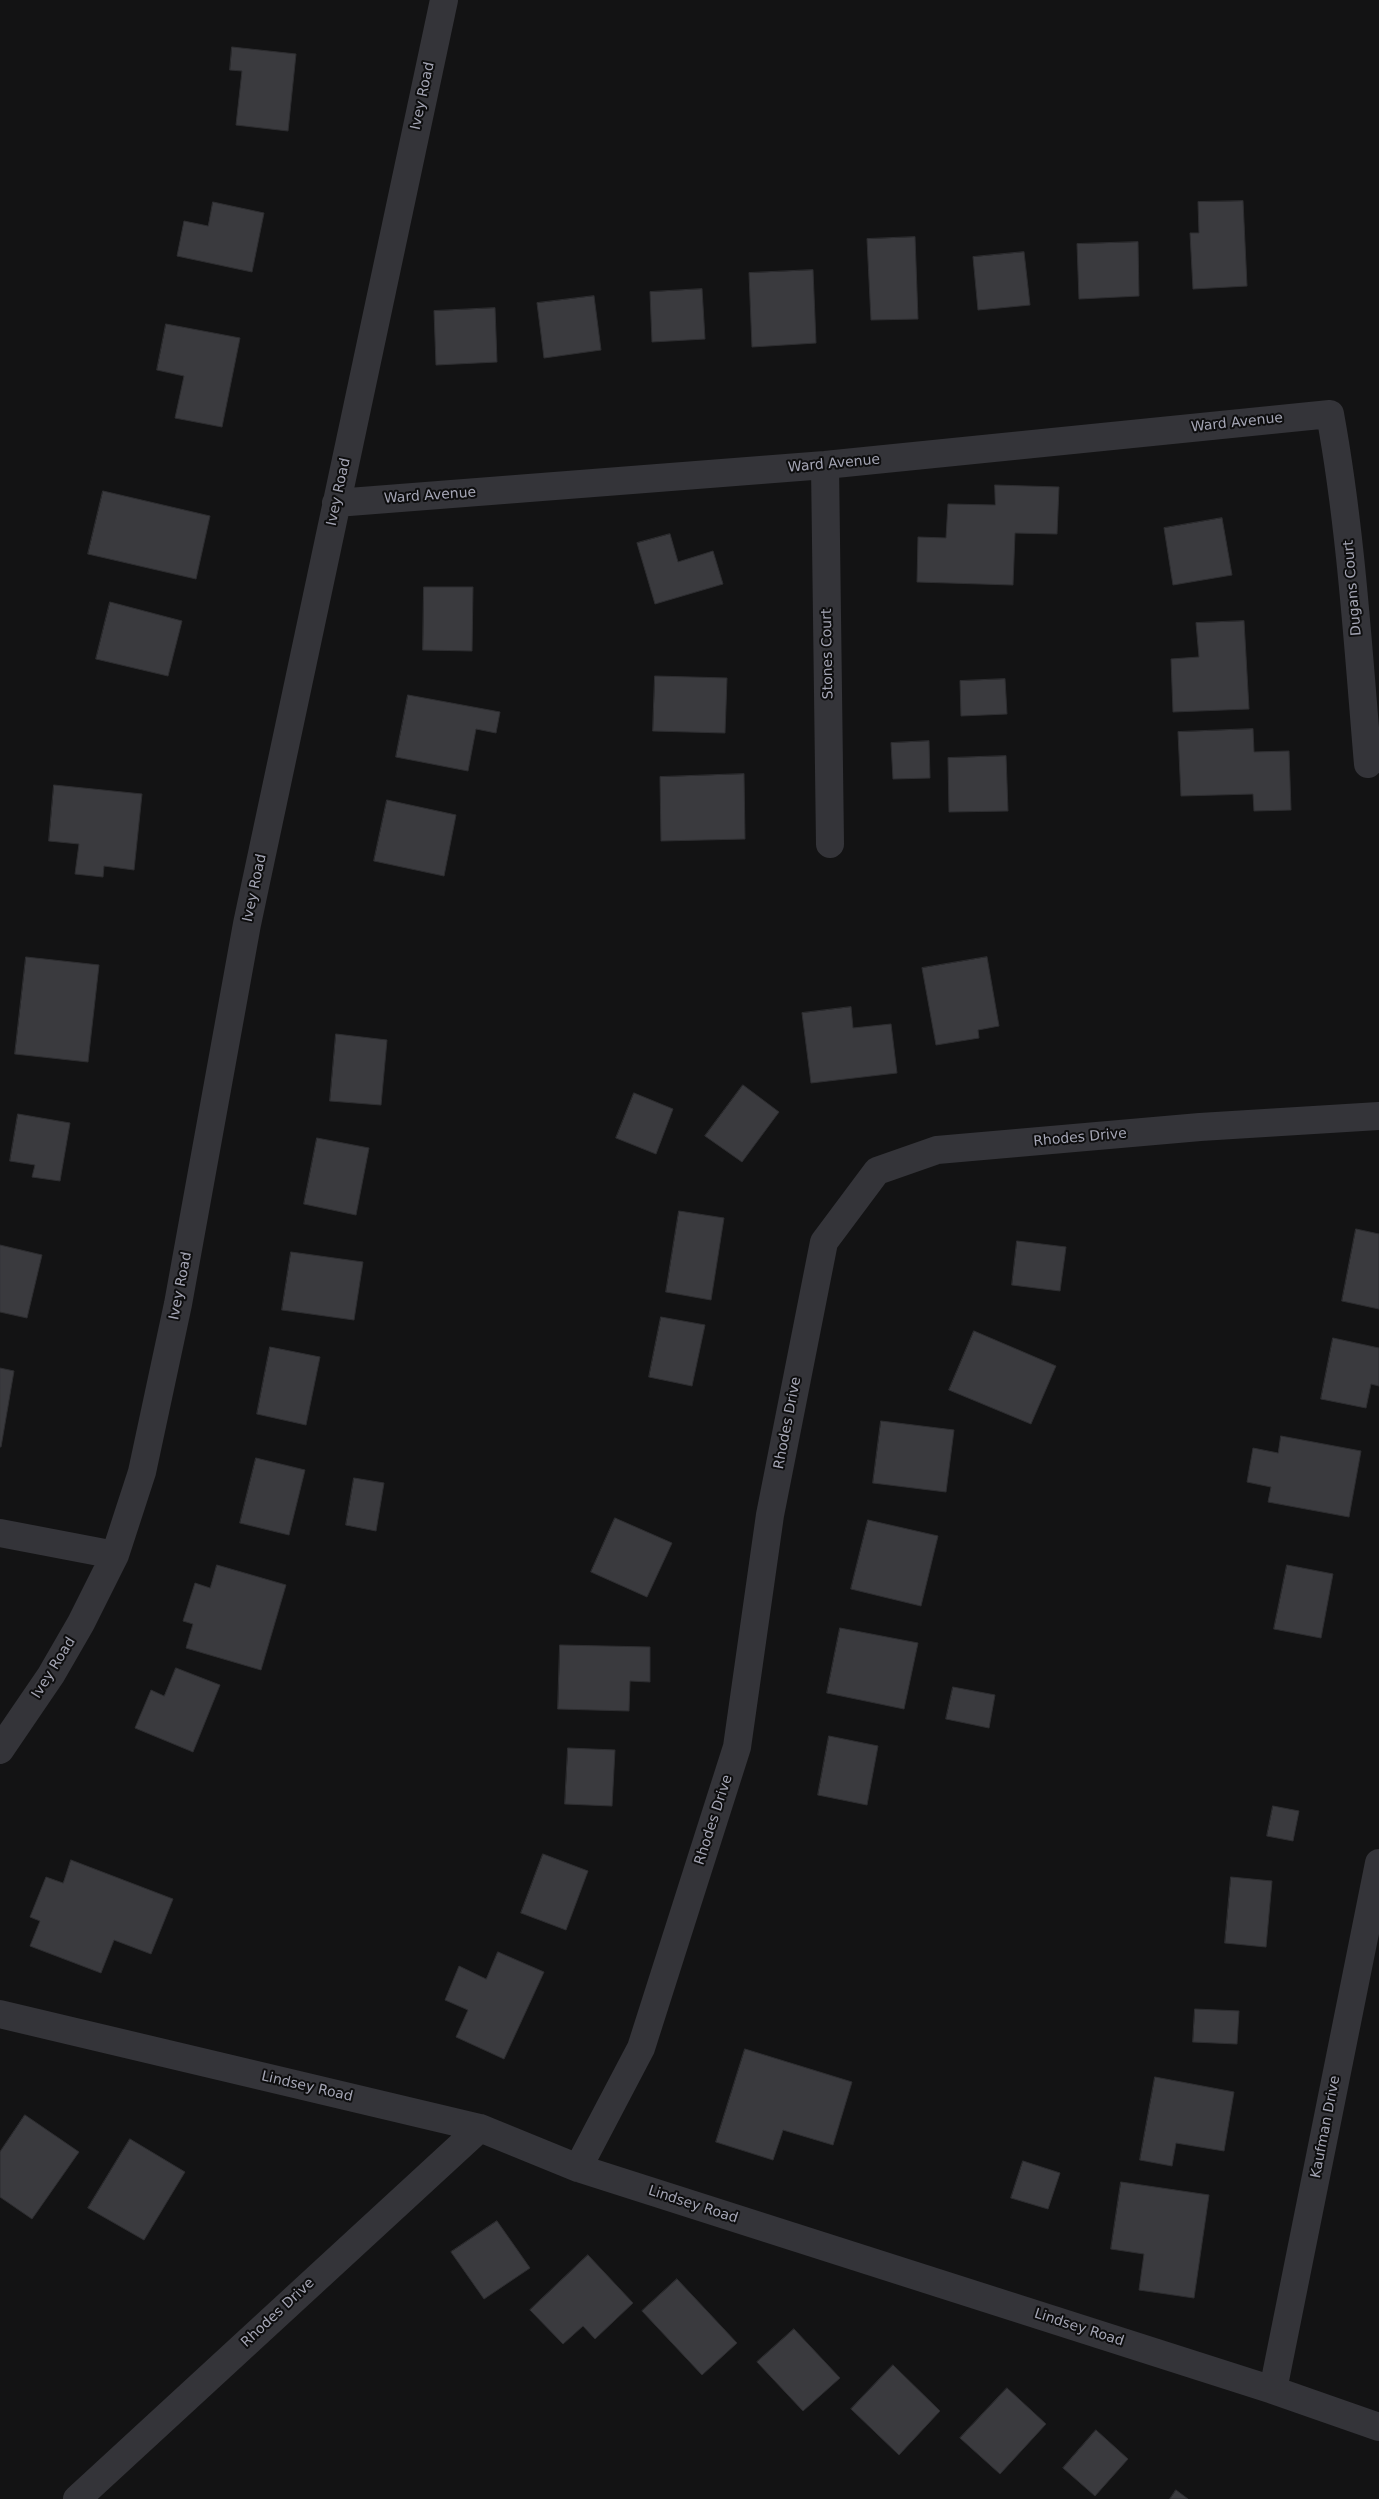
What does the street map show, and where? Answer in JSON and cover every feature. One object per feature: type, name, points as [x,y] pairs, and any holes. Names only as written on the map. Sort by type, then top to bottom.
[{"type":"street","name":"Ivey Road","points":[[0,1750],[51,1675],[81,1623],[115,1555],[142,1472],[178,1304],[247,924],[444,0]]},
{"type":"street","name":"Ward Avenue","points":[[336,503],[826,465],[1330,414]]},
{"type":"street","name":"Dugans Court","points":[[1330,414],[1340,472],[1350,556],[1368,764]]},
{"type":"street","name":"Stones Court","points":[[826,465],[830,844]]},
{"type":"street","name":"Rhodes Drive","points":[[578,2168],[641,2048],[737,1748],[770,1515],[824,1242],[877,1171],[936,1150],[1200,1127],[1379,1116]]},
{"type":"street","points":[[0,1533],[115,1555]]},
{"type":"street","name":"Kaufman Drive","points":[[1273,2390],[1379,1864]]},
{"type":"street","name":"Lindsey Road","points":[[0,2014],[480,2128],[578,2168],[1273,2390],[1379,2427]]},
{"type":"street","name":"Rhodes Drive","points":[[77,2499],[480,2128]]},
{"type":"building","points":[[232,47],[296,54],[288,131],[236,125],[242,71],[230,70]]},
{"type":"building","points":[[1243,201],[1247,286],[1193,289],[1190,233],[1199,233],[1198,202]]},
{"type":"building","points":[[213,202],[264,213],[252,272],[177,256],[184,221],[208,226]]},
{"type":"building","points":[[915,237],[918,319],[871,320],[867,239]]},
{"type":"building","points":[[1138,242],[1139,296],[1079,299],[1077,244]]},
{"type":"building","points":[[1024,252],[1030,305],[978,310],[973,257]]},
{"type":"building","points":[[813,270],[816,343],[752,347],[749,273]]},
{"type":"building","points":[[702,289],[705,339],[652,342],[650,292]]},
{"type":"building","points":[[594,296],[601,350],[544,358],[537,303]]},
{"type":"building","points":[[495,308],[497,362],[436,365],[434,311]]},
{"type":"building","points":[[166,324],[240,338],[222,427],[175,418],[184,376],[157,370]]},
{"type":"building","points":[[995,485],[1059,487],[1057,534],[1015,533],[1013,585],[917,582],[918,537],[946,538],[948,504],[995,505]]},
{"type":"building","points":[[103,491],[210,516],[196,579],[88,554]]},
{"type":"building","points":[[1222,518],[1232,575],[1173,585],[1164,528]]},
{"type":"building","points":[[670,534],[678,562],[713,551],[723,584],[655,604],[637,543]]},
{"type":"building","points":[[424,587],[473,587],[472,651],[423,650]]},
{"type":"building","points":[[110,602],[182,621],[168,676],[96,659]]},
{"type":"building","points":[[1244,621],[1249,709],[1173,712],[1171,659],[1199,657],[1196,623]]},
{"type":"building","points":[[655,676],[727,678],[725,733],[653,731]]},
{"type":"building","points":[[1005,679],[1007,714],[961,716],[960,681]]},
{"type":"building","points":[[408,695],[500,712],[496,733],[476,729],[468,771],[396,757]]},
{"type":"building","points":[[1253,729],[1254,752],[1289,751],[1291,810],[1254,811],[1253,794],[1181,796],[1178,732]]},
{"type":"building","points":[[929,741],[930,778],[893,779],[891,743]]},
{"type":"building","points":[[1006,756],[1008,811],[949,812],[948,758]]},
{"type":"building","points":[[744,774],[745,839],[661,841],[660,777]]},
{"type":"building","points":[[54,785],[142,794],[134,870],[104,866],[103,877],[75,874],[79,844],[49,841]]},
{"type":"building","points":[[387,800],[456,815],[444,876],[374,861]]},
{"type":"building","points":[[26,957],[99,965],[88,1062],[15,1054]]},
{"type":"building","points":[[987,957],[999,1026],[978,1030],[979,1038],[936,1045],[922,968]]},
{"type":"building","points":[[851,1007],[853,1028],[891,1024],[897,1073],[811,1083],[802,1013]]},
{"type":"building","points":[[336,1034],[387,1040],[381,1105],[330,1101]]},
{"type":"building","points":[[743,1085],[779,1112],[742,1162],[705,1136]]},
{"type":"building","points":[[634,1093],[673,1109],[656,1154],[616,1138]]},
{"type":"building","points":[[18,1114],[70,1123],[60,1181],[32,1177],[35,1165],[10,1161]]},
{"type":"building","points":[[317,1138],[369,1148],[356,1215],[304,1204]]},
{"type":"building","points":[[679,1211],[724,1218],[711,1300],[666,1292]]},
{"type":"building","points":[[1356,1229],[1379,1234],[1379,1309],[1342,1301]]},
{"type":"building","points":[[1017,1241],[1066,1247],[1060,1291],[1012,1285]]},
{"type":"building","points":[[0,1245],[42,1255],[27,1318],[0,1312]]},
{"type":"building","points":[[291,1252],[363,1262],[354,1320],[282,1310]]},
{"type":"building","points":[[661,1317],[705,1325],[692,1386],[649,1377]]},
{"type":"building","points":[[974,1331],[1056,1366],[1031,1424],[949,1390]]},
{"type":"building","points":[[1333,1338],[1379,1348],[1379,1386],[1371,1384],[1366,1408],[1321,1399]]},
{"type":"building","points":[[270,1347],[320,1357],[306,1425],[257,1414]]},
{"type":"building","points":[[0,1368],[14,1371],[1,1447],[0,1447]]},
{"type":"building","points":[[881,1421],[954,1430],[946,1492],[873,1483]]},
{"type":"building","points":[[1281,1436],[1361,1451],[1349,1517],[1268,1502],[1271,1487],[1247,1482],[1253,1448],[1278,1453]]},
{"type":"building","points":[[256,1458],[305,1470],[289,1535],[240,1523]]},
{"type":"building","points":[[354,1478],[384,1483],[376,1531],[346,1525]]},
{"type":"building","points":[[615,1518],[672,1543],[647,1597],[591,1572]]},
{"type":"building","points":[[868,1520],[938,1536],[921,1606],[851,1589]]},
{"type":"building","points":[[217,1565],[286,1585],[261,1670],[186,1648],[193,1624],[183,1621],[195,1583],[210,1588]]},
{"type":"building","points":[[1287,1565],[1333,1574],[1321,1638],[1274,1629]]},
{"type":"building","points":[[840,1628],[918,1643],[904,1709],[827,1693]]},
{"type":"building","points":[[560,1645],[650,1647],[650,1682],[630,1681],[629,1711],[558,1709]]},
{"type":"building","points":[[176,1668],[220,1685],[193,1752],[135,1728],[151,1690],[164,1696]]},
{"type":"building","points":[[953,1687],[995,1695],[989,1728],[946,1719]]},
{"type":"building","points":[[829,1736],[878,1746],[867,1805],[818,1795]]},
{"type":"building","points":[[568,1748],[615,1750],[612,1806],[565,1804]]},
{"type":"building","points":[[1273,1806],[1299,1811],[1293,1841],[1267,1836]]},
{"type":"building","points":[[543,1854],[588,1871],[566,1930],[521,1913]]},
{"type":"building","points":[[71,1860],[173,1899],[151,1954],[114,1940],[101,1973],[30,1946],[40,1921],[30,1917],[46,1877],[63,1883]]},
{"type":"building","points":[[1231,1877],[1272,1881],[1266,1947],[1225,1943]]},
{"type":"building","points":[[498,1952],[544,1972],[504,2059],[456,2037],[468,2010],[445,2000],[459,1966],[486,1979]]},
{"type":"building","points":[[1195,2009],[1239,2011],[1237,2044],[1193,2042]]},
{"type":"building","points":[[745,2049],[852,2082],[833,2145],[783,2130],[773,2160],[716,2142]]},
{"type":"building","points":[[1155,2077],[1234,2092],[1224,2151],[1176,2143],[1172,2166],[1140,2160]]},
{"type":"building","points":[[25,2115],[79,2152],[32,2219],[0,2197],[0,2152]]},
{"type":"building","points":[[130,2139],[185,2172],[144,2240],[88,2208]]},
{"type":"building","points":[[1023,2161],[1060,2173],[1048,2209],[1011,2198]]},
{"type":"building","points":[[1121,2182],[1209,2195],[1194,2298],[1139,2290],[1144,2254],[1111,2249]]},
{"type":"building","points":[[497,2221],[530,2268],[484,2299],[451,2252]]},
{"type":"building","points":[[588,2255],[633,2303],[595,2339],[583,2326],[563,2344],[530,2310]]},
{"type":"building","points":[[677,2279],[737,2343],[702,2375],[642,2311]]},
{"type":"building","points":[[794,2329],[840,2378],[803,2411],[757,2362]]},
{"type":"building","points":[[893,2365],[940,2411],[899,2455],[851,2409]]},
{"type":"building","points":[[1007,2388],[1046,2424],[1000,2474],[960,2438]]},
{"type":"building","points":[[1096,2430],[1128,2459],[1095,2496],[1063,2468]]},
{"type":"building","points":[[1176,2490],[1188,2499],[1170,2499]]}]
